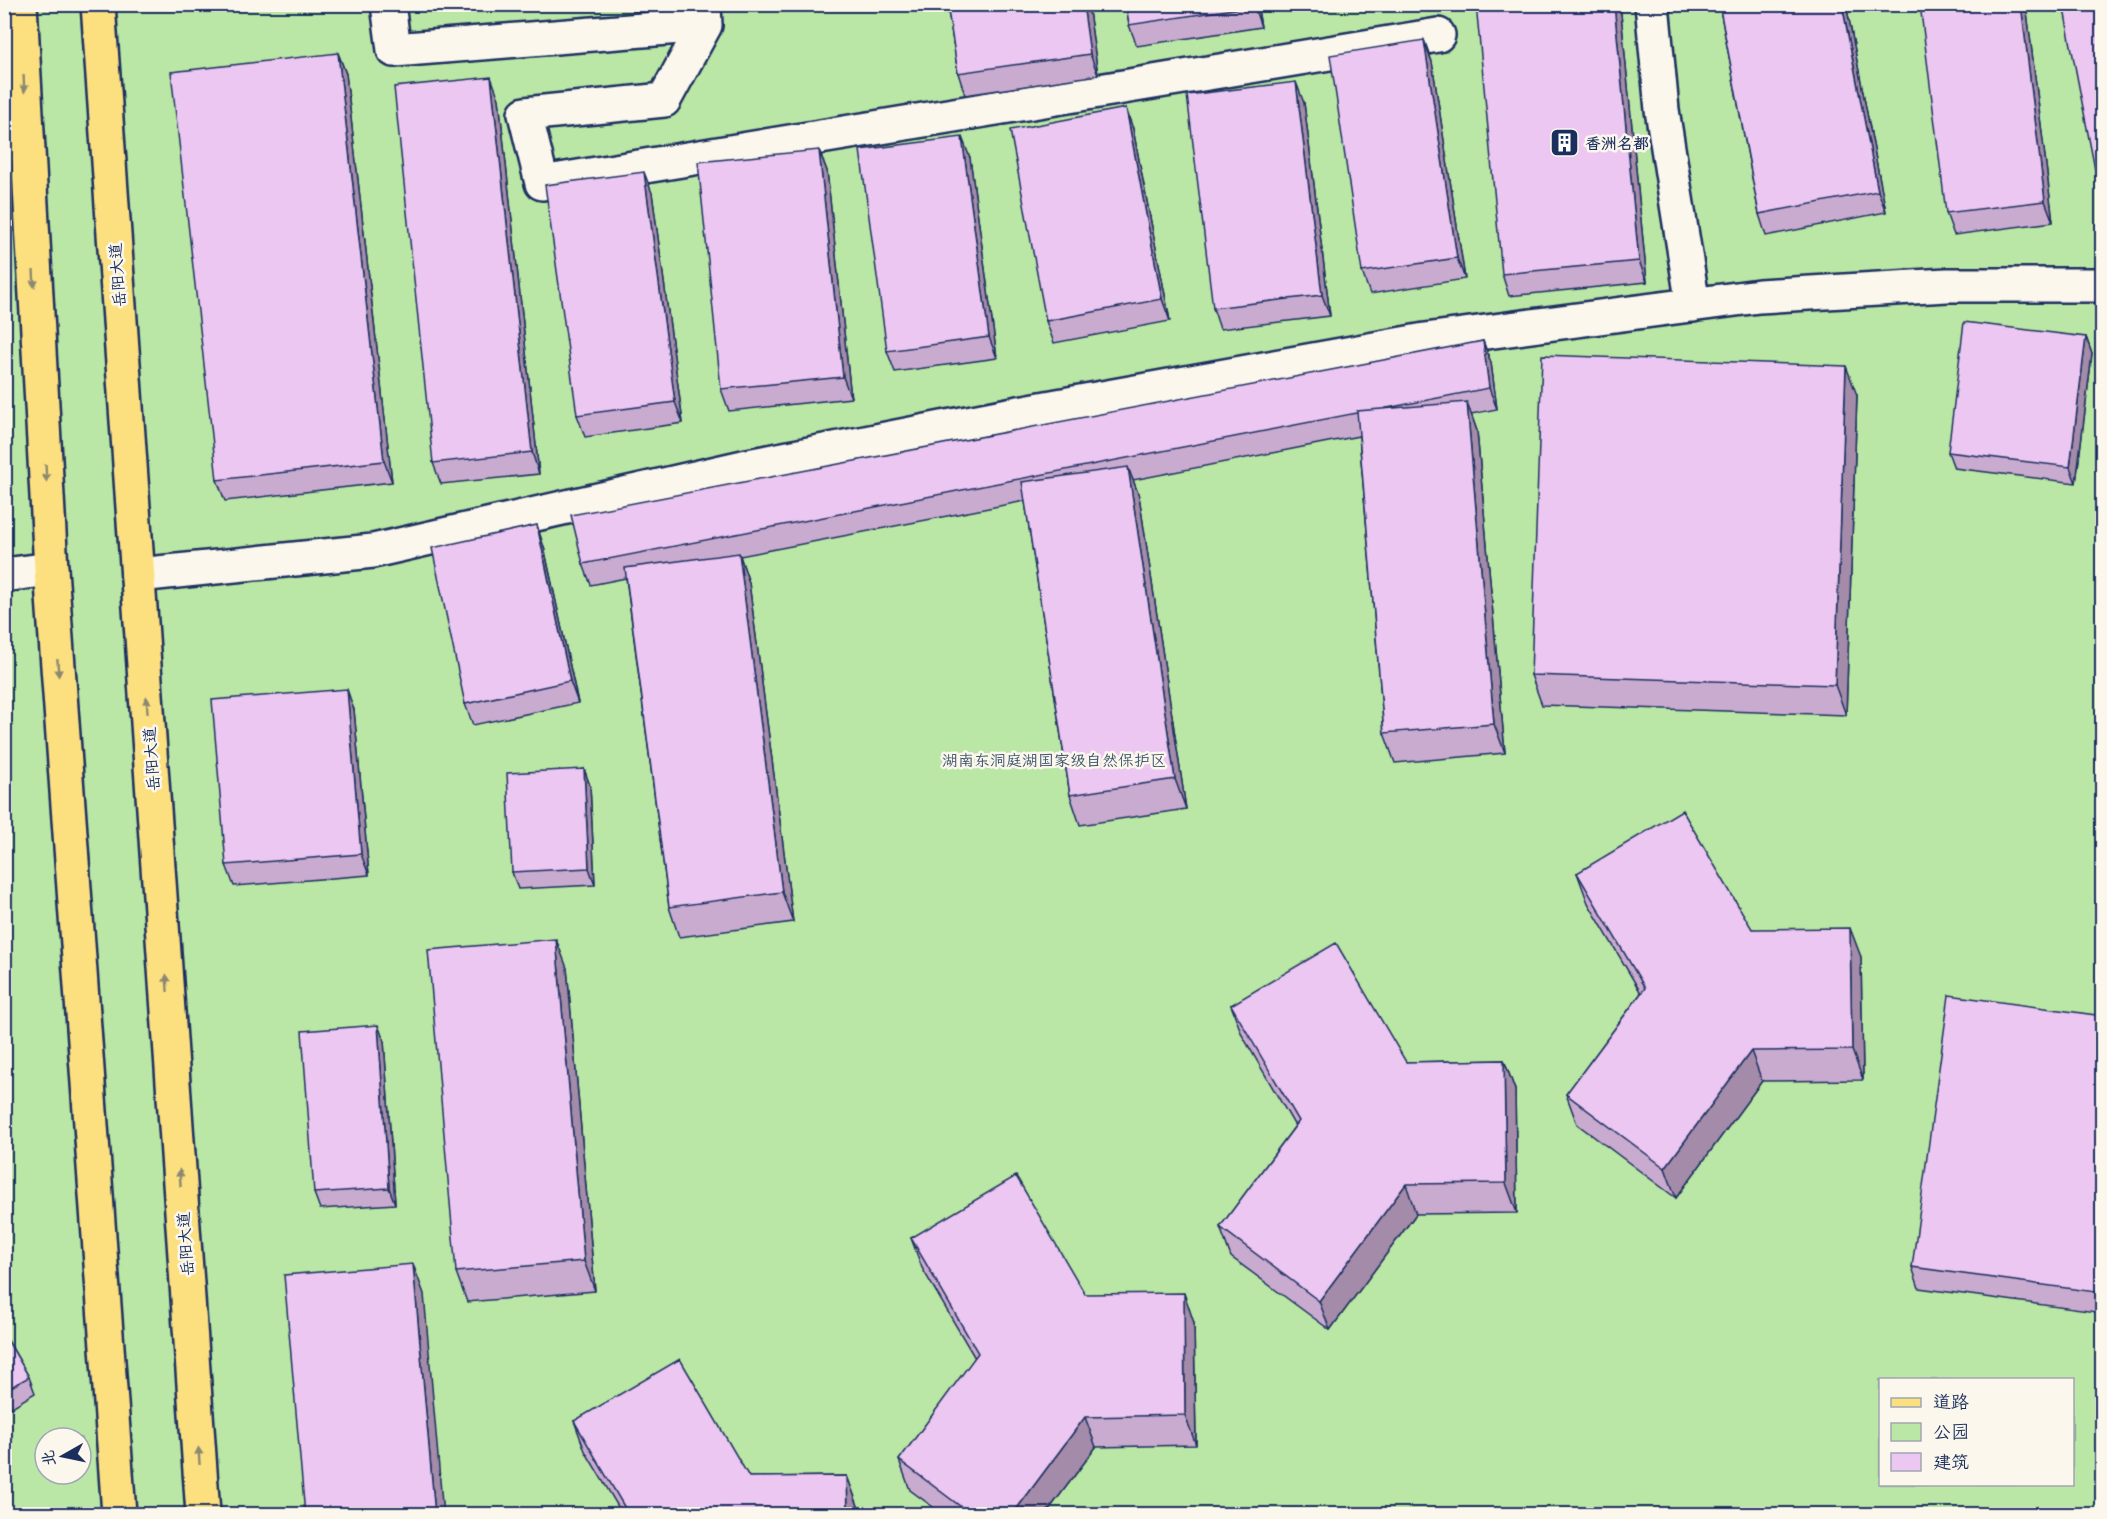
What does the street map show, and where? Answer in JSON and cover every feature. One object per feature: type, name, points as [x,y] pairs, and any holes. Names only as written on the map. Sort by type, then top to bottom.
[{"type":"main road","points":[[20,4],[16,144],[51,569],[119,1515]]},
{"type":"main road","name":"岳阳大道","points":[[98,4],[203,1515]]},
{"type":"street","points":[[388,4],[394,50],[705,15]]},
{"type":"street","points":[[1652,4],[1662,110],[1693,304]]},
{"type":"street","points":[[705,15],[664,100],[525,114],[542,183],[1438,35]]},
{"type":"street","points":[[138,575],[373,551],[743,467],[1019,413],[1425,340],[1759,296],[1947,285],[2103,285]]},
{"type":"street","points":[[4,575],[51,569]]},
{"type":"green space","name":"湖南东洞庭湖国家级自然保护区","points":[[5,5],[2102,5],[2102,1514],[5,1514]]},
{"type":"building","points":[[947,4],[1083,4],[1090,54],[958,73]]},
{"type":"building","points":[[1126,4],[1253,4],[1253,6],[1129,25]]},
{"type":"building","name":"香洲名都","points":[[1476,4],[1614,4],[1639,261],[1502,274]]},
{"type":"building","points":[[1719,4],[1842,4],[1878,191],[1759,214]]},
{"type":"building","points":[[1920,4],[2021,4],[2045,201],[1946,213]]},
{"type":"building","points":[[2063,4],[2103,4],[2103,201],[2101,201]]},
{"type":"building","points":[[1424,40],[1457,258],[1362,272],[1330,55]]},
{"type":"building","points":[[338,53],[384,461],[217,480],[171,72]]},
{"type":"building","points":[[491,77],[532,452],[433,463],[394,87]]},
{"type":"building","points":[[1296,82],[1322,295],[1213,308],[1187,95]]},
{"type":"building","points":[[1126,108],[1162,299],[1046,321],[1010,130]]},
{"type":"building","points":[[962,137],[989,337],[887,351],[860,150]]},
{"type":"building","points":[[819,150],[843,377],[721,389],[698,162]]},
{"type":"building","points":[[644,172],[675,402],[577,415],[545,185]]},
{"type":"building","points":[[1964,322],[2086,337],[2070,467],[1948,452]]},
{"type":"building","points":[[1483,341],[1489,388],[1382,409],[1357,411],[1357,413],[583,564],[571,515]]},
{"type":"building","points":[[1542,355],[1846,366],[1835,685],[1531,675]]},
{"type":"building","points":[[1467,402],[1494,724],[1384,733],[1357,411]]},
{"type":"building","points":[[1128,467],[1175,779],[1070,795],[1022,482]]},
{"type":"building","points":[[537,525],[570,681],[465,704],[432,548]]},
{"type":"building","points":[[739,553],[782,892],[669,907],[625,568]]},
{"type":"building","points":[[2103,659],[2103,705],[2099,704]]},
{"type":"building","points":[[347,689],[361,854],[226,865],[212,700]]},
{"type":"building","points":[[584,769],[589,868],[512,872],[507,773]]},
{"type":"building","points":[[1682,810],[1752,929],[1850,928],[1852,1050],[1751,1051],[1665,1168],[1566,1094],[1645,988],[1577,873]]},
{"type":"building","points":[[556,939],[584,1261],[456,1272],[428,950]]},
{"type":"building","points":[[1336,943],[1406,1062],[1504,1060],[1506,1183],[1406,1184],[1319,1301],[1220,1227],[1299,1121],[1231,1005]]},
{"type":"building","points":[[1949,995],[2103,1016],[2103,1293],[1912,1267]]},
{"type":"building","points":[[378,1025],[389,1188],[314,1193],[302,1031]]},
{"type":"building","points":[[1016,1176],[1085,1294],[1184,1293],[1185,1415],[1085,1417],[1012,1515],[972,1515],[899,1460],[978,1353],[911,1238]]},
{"type":"building","points":[[413,1264],[435,1515],[305,1515],[284,1275]]},
{"type":"building","points":[[4,1334],[29,1377],[4,1391]]},
{"type":"building","points":[[680,1359],[749,1477],[847,1476],[848,1515],[629,1515],[574,1421]]},
{"type":"place","name":"香洲名都","points":[[1564,143]]}]
